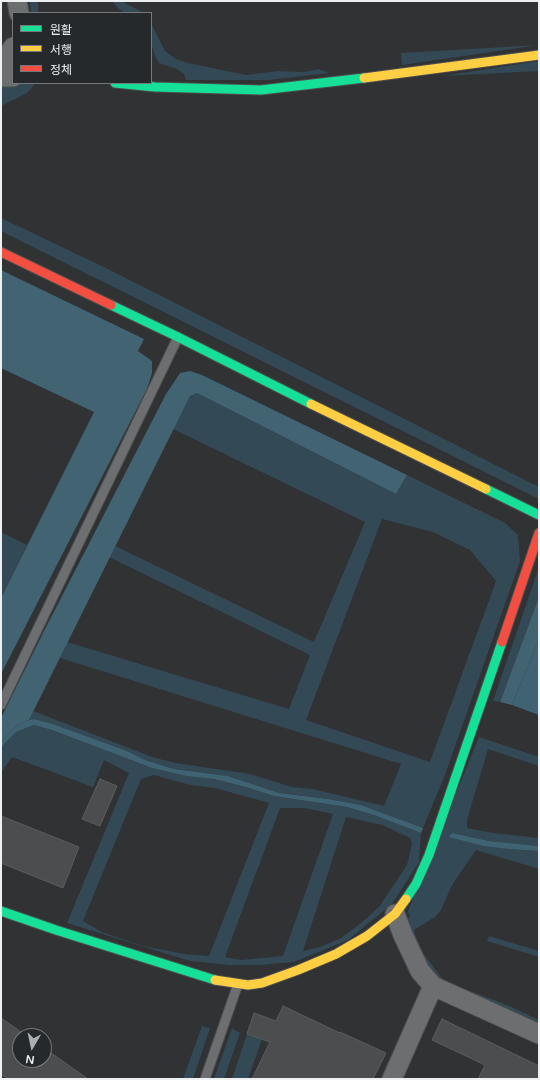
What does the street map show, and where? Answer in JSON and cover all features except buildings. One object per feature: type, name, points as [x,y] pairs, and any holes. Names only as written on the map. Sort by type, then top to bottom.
[{"type":"street","points":[[17,1],[19,12]]},
{"type":"street","points":[[1,66],[12,49]]},
{"type":"street","points":[[125,84],[155,87],[262,90],[384,76],[539,55]]},
{"type":"street","points":[[1,77],[12,76]]},
{"type":"street","points":[[1,252],[178,337],[308,403],[539,515]]},
{"type":"street","points":[[1,911],[196,974],[220,981],[248,985],[262,983],[277,978],[322,960],[367,936],[395,914],[416,884],[429,855],[539,533]]},
{"type":"street","points":[[395,914],[403,936],[420,971],[433,986],[539,1034]]},
{"type":"street","points":[[392,1079],[433,986]]},
{"type":"lane","points":[[1,705],[178,337]]},
{"type":"lane","points":[[205,1079],[238,984]]},
{"type":"shaded area","points":[[30,1],[38,1],[38,12],[31,12]]},
{"type":"shaded area","points":[[112,1],[121,1],[142,12],[124,12]]},
{"type":"shaded area","points":[[152,25],[165,51],[176,59],[188,63],[246,75],[278,71],[304,72],[319,69],[329,73],[269,80],[186,80],[184,74],[177,69],[159,63],[152,47]]},
{"type":"shaded area","points":[[539,45],[402,65],[401,53]]},
{"type":"shaded area","points":[[539,61],[539,71],[442,76]]},
{"type":"shaded area","points":[[12,83],[35,84],[27,93],[1,106],[1,85]]},
{"type":"shaded area","points":[[1,218],[106,268],[539,487],[539,499],[1,231]]},
{"type":"shaded area","points":[[1,270],[144,339],[138,351],[152,361],[152,373],[147,389],[1,674],[1,598],[94,412],[1,368]]},
{"type":"shaded area","points":[[190,371],[202,375],[407,475],[396,494],[197,393],[190,396],[29,720],[16,726],[1,742],[1,718],[44,631],[166,394],[180,373]]},
{"type":"shaded area","points":[[197,393],[396,494],[407,475],[505,523],[518,535],[520,561],[445,775],[423,828],[361,805],[279,793],[228,776],[174,769],[145,760],[127,751],[53,724],[34,719],[29,720],[33,711],[155,758],[176,763],[250,774],[292,787],[313,789],[384,806],[401,764],[60,658],[67,642],[289,709],[310,655],[109,557],[115,546],[314,642],[365,522],[173,429],[190,396]],"holes":[[[382,519],[433,532],[470,550],[496,581],[430,762],[306,720]]]},
{"type":"shaded area","points":[[1,532],[27,545],[1,598]]},
{"type":"shaded area","points":[[539,567],[539,597],[500,702],[493,701]]},
{"type":"shaded area","points":[[539,597],[539,639],[512,705],[500,702]]},
{"type":"shaded area","points":[[539,639],[539,715],[512,705]]},
{"type":"shaded area","points":[[34,719],[53,724],[127,751],[145,760],[174,769],[228,776],[279,793],[361,805],[423,828],[421,833],[374,815],[347,807],[274,796],[214,779],[186,776],[152,768],[52,730],[34,725],[16,732],[1,749],[1,742],[16,726]]},
{"type":"shaded area","points":[[34,725],[52,730],[152,768],[186,776],[213,779],[274,796],[347,807],[374,815],[421,833],[419,862],[392,904],[348,940],[294,962],[260,965],[229,965],[190,961],[67,923],[129,773],[104,760],[93,787],[12,757],[1,772],[1,749],[16,732]],"holes":[[[154,775],[190,785],[215,788],[269,803],[209,956],[184,954],[143,946],[102,932],[83,921],[141,779]],[[280,808],[304,808],[333,814],[283,956],[241,960],[225,957]],[[346,817],[382,825],[410,838],[412,844],[407,865],[379,907],[341,938],[320,947],[303,951]]]},
{"type":"shaded area","points":[[479,737],[539,757],[539,766],[488,749],[467,820],[467,828],[493,833],[539,838],[539,846],[489,841],[452,833],[450,837],[508,849],[539,851],[539,869],[476,850],[452,885],[441,910],[435,917],[414,930],[423,953],[444,981],[507,1005],[539,1020],[539,1029],[442,985],[413,947],[407,920],[410,917],[408,911]]},
{"type":"shaded area","points":[[452,833],[489,841],[539,846],[539,851],[484,846],[449,837]]},
{"type":"shaded area","points":[[489,936],[539,951],[539,957],[487,941]]},
{"type":"shaded area","points":[[202,1026],[210,1028],[193,1079],[183,1079]]},
{"type":"shaded area","points":[[232,1028],[240,1033],[224,1079],[214,1079]]},
{"type":"shaded area","points":[[247,1034],[262,1039],[248,1079],[232,1079]]},
{"type":"traffic: fast","points":[[125,84],[155,87],[261,90],[364,78]]},
{"type":"traffic: fast","points":[[111,305],[311,404]]},
{"type":"traffic: fast","points":[[486,489],[539,515]]},
{"type":"traffic: fast","points":[[406,899],[416,884],[429,855],[502,642]]},
{"type":"traffic: fast","points":[[1,911],[56,930],[215,980]]},
{"type":"traffic: slow","points":[[364,78],[539,55]]},
{"type":"traffic: slow","points":[[311,404],[486,489]]},
{"type":"traffic: slow","points":[[215,980],[248,985],[262,983],[336,954],[367,936],[395,914],[406,899]]},
{"type":"traffic: jam","points":[[1,252],[111,305]]},
{"type":"traffic: jam","points":[[502,642],[539,533]]}]
